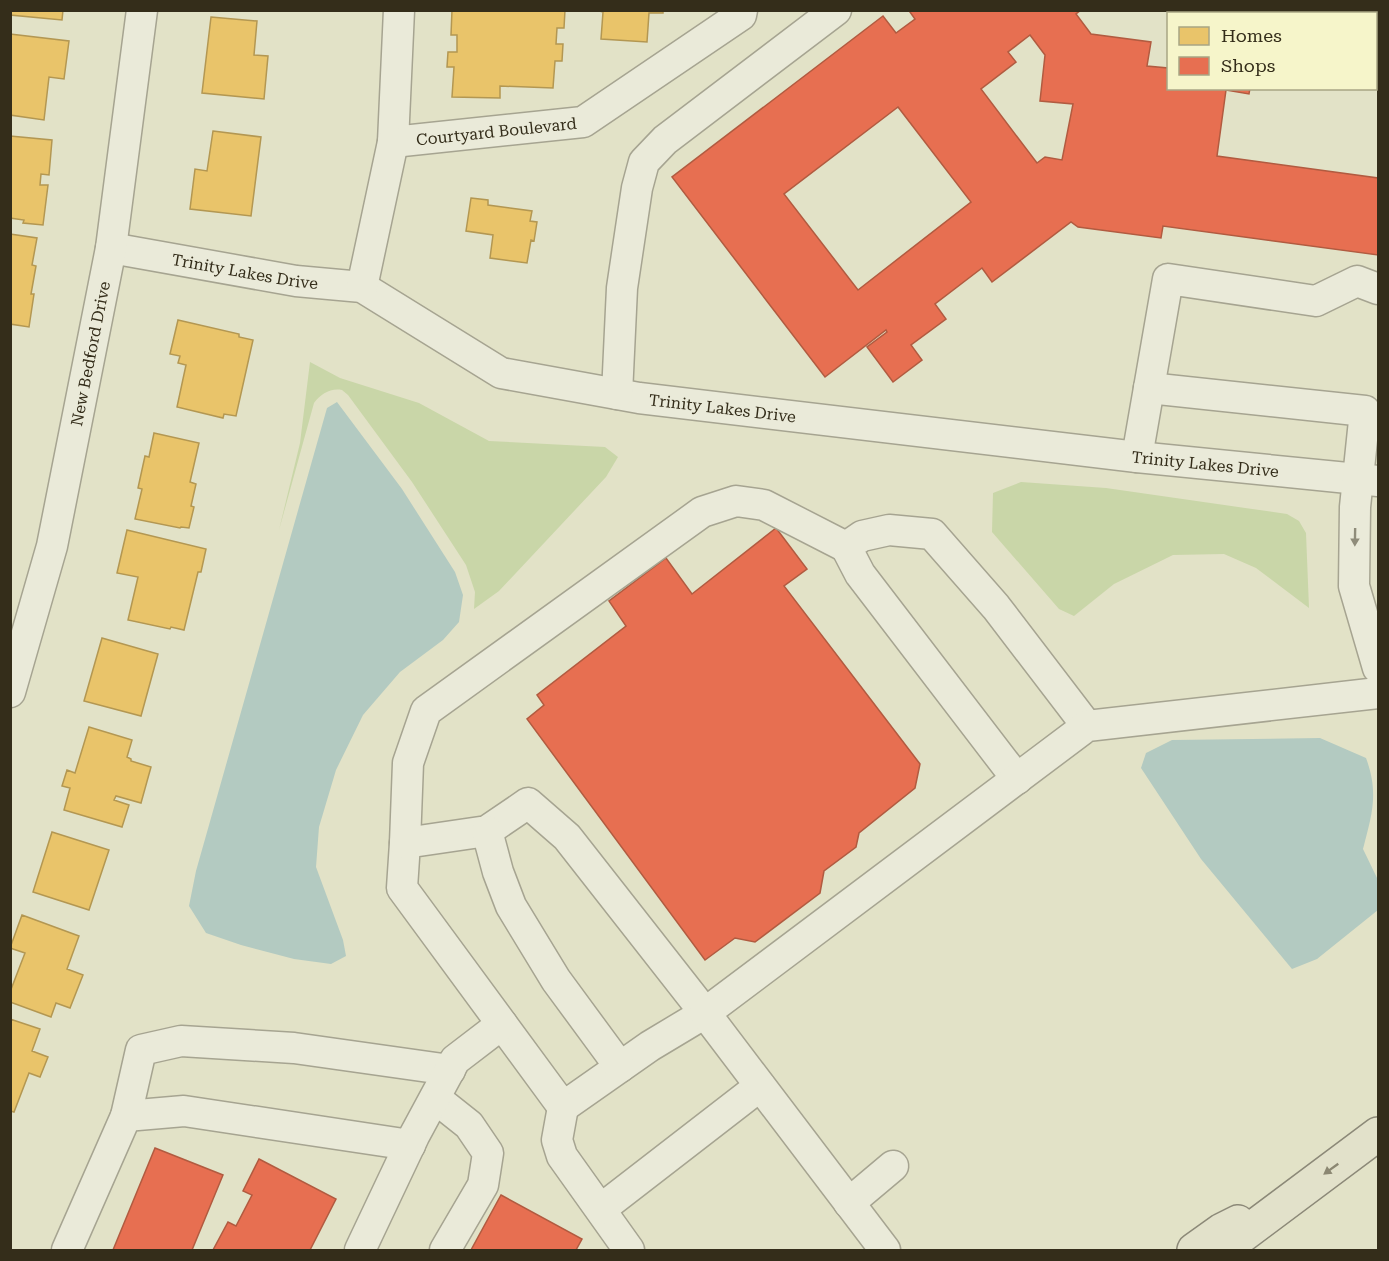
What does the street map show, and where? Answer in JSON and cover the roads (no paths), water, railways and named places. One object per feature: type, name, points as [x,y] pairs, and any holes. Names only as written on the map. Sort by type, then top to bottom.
[{"type":"main road","points":[[1223,1251],[1378,1134]]},
{"type":"main road","points":[[1194,1251],[1222,1230],[1302,1190]]},
{"type":"street","name":"New Bedford Drive","points":[[10,692],[52,546],[111,248],[142,10]]},
{"type":"street","name":"Courtyard Boulevard","points":[[362,287],[393,142],[399,10]]},
{"type":"street","name":"Courtyard Boulevard","points":[[393,142],[583,123],[741,15],[742,10]]},
{"type":"street","points":[[616,394],[622,288],[637,188],[644,162],[665,140],[836,10]]},
{"type":"street","name":"Trinity Lakes Drive","points":[[111,248],[296,281],[362,287],[501,373],[616,394],[1137,457],[1369,480]]},
{"type":"street","points":[[1137,457],[1168,279],[1316,301],[1357,281],[1378,289]]},
{"type":"street","points":[[1149,388],[1365,411],[1369,480],[1355,507],[1354,586],[1378,668]]},
{"type":"street","points":[[563,1107],[402,888],[408,763],[426,711],[702,512],[736,501],[764,505],[846,547],[860,574],[1017,779]]},
{"type":"street","points":[[846,547],[862,536],[889,530],[932,534],[996,607],[1087,726]]},
{"type":"street","points":[[629,1251],[562,1156],[557,1140],[563,1107],[650,1046],[705,1013],[1087,726],[1378,693]]},
{"type":"street","points":[[405,843],[487,831],[528,804],[536,810],[567,837],[705,1013],[885,1251]]},
{"type":"street","points":[[487,831],[498,872],[511,906],[556,980],[620,1067]]},
{"type":"street","points":[[360,1251],[410,1144],[455,1060],[502,1024]]},
{"type":"street","points":[[67,1251],[126,1116],[141,1050],[181,1041],[294,1048],[450,1070]]},
{"type":"street","points":[[601,1209],[760,1086]]},
{"type":"street","points":[[435,1098],[469,1125],[488,1153],[483,1185],[445,1251]]},
{"type":"street","points":[[126,1116],[183,1111],[410,1144]]},
{"type":"street","points":[[849,1203],[893,1166]]}]
